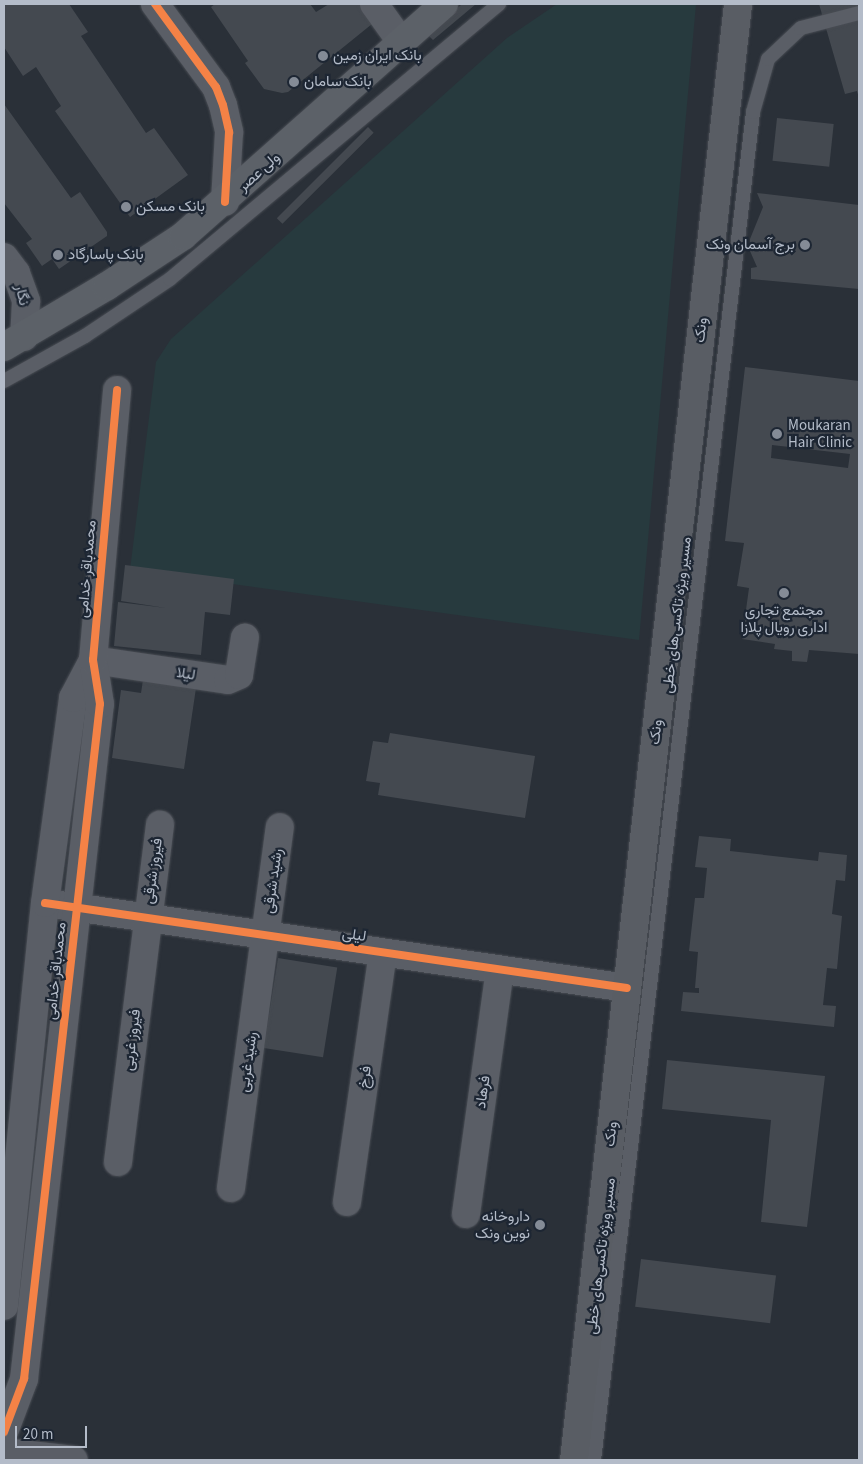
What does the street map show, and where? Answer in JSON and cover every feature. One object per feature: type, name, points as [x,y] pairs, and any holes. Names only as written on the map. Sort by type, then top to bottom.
[{"type":"main road","name":"ولی عصر","points":[[14,342],[148,260],[225,202],[444,4]]},
{"type":"main road","name":"ونک","points":[[574,1460],[738,4]]},
{"type":"street","points":[[155,4],[211,80],[224,105],[229,132],[225,202]]},
{"type":"street","points":[[374,4],[402,43]]},
{"type":"street","name":"نگار","points":[[4,257],[16,273],[26,301],[14,342]]},
{"type":"street","name":"محمدباقر خدامی","points":[[4,1432],[24,1379],[100,704],[93,660],[117,390]]},
{"type":"street","name":"لیلا","points":[[93,660],[228,680],[239,675],[245,637]]},
{"type":"street","name":"محمدباقر خدامی","points":[[4,1306],[45,903],[73,698],[93,660]]},
{"type":"street","name":"فیروز شرقی","points":[[146,918],[160,825]]},
{"type":"street","name":"رشید شرقی","points":[[266,935],[280,827]]},
{"type":"street","name":"لیلی","points":[[45,903],[627,988]]},
{"type":"street","name":"فیروز غربی","points":[[118,1162],[146,918]]},
{"type":"street","name":"رشید غربی","points":[[231,1188],[266,935]]},
{"type":"street","name":"فرخ","points":[[347,1202],[383,953]]},
{"type":"street","name":"فرهاد","points":[[466,1214],[500,970]]},
{"type":"street","points":[[4,1452],[74,1460]]},
{"type":"lane","points":[[4,380],[85,336],[170,279],[499,4]]},
{"type":"lane","name":"مسیر ویژه تاکسی‌های خطی","points":[[594,1460],[754,112],[768,59],[801,28],[859,14]]},
{"type":"green space","points":[[557,4],[696,4],[639,640],[130,570],[156,362],[171,339],[507,38]]},
{"type":"building","points":[[4,4],[69,4],[88,32],[81,36],[146,133],[154,128],[188,175],[130,217],[55,111],[61,106],[36,67],[23,76],[4,47]]},
{"type":"building","points":[[215,4],[310,4],[316,12],[329,4],[368,4],[372,24],[288,92],[282,93],[264,89],[245,63],[248,61],[211,7]]},
{"type":"building","points":[[462,4],[476,4],[433,40],[427,34]]},
{"type":"building","points":[[819,4],[859,4],[859,98],[857,91],[845,94]]},
{"type":"building","points":[[4,104],[71,198],[80,192],[107,232],[107,236],[59,269],[52,259],[42,266],[26,243],[32,239],[4,203]]},
{"type":"building","points":[[777,118],[834,124],[829,167],[773,161]]},
{"type":"building","points":[[368,127],[374,133],[282,224],[277,218]]},
{"type":"building","name":"برج آسمان ونک","points":[[757,193],[859,205],[859,289],[751,279],[751,268],[757,267],[750,251],[750,239],[763,207]]},
{"type":"building","points":[[745,367],[859,381],[859,654],[809,650],[807,662],[792,661],[792,651],[774,649],[775,644],[742,639],[749,588],[737,586],[744,543],[725,541]],"holes":[[[772,445],[850,454],[848,468],[771,458]]]},
{"type":"building","points":[[125,565],[234,579],[230,615],[205,612],[201,655],[114,646],[118,602],[166,608],[121,601]]},
{"type":"building","points":[[143,680],[196,688],[184,769],[112,758],[121,690],[141,693]]},
{"type":"building","points":[[390,733],[535,756],[525,818],[378,795],[380,783],[366,781],[373,741],[388,743]]},
{"type":"building","points":[[699,836],[731,839],[730,851],[818,861],[819,852],[847,855],[845,881],[836,880],[832,914],[842,916],[837,969],[827,968],[823,1005],[836,1006],[834,1027],[681,1011],[683,992],[699,993],[699,988],[695,988],[698,952],[689,951],[695,898],[704,898],[707,868],[695,867]]},
{"type":"building","points":[[278,958],[337,967],[323,1057],[264,1048]]},
{"type":"building","points":[[667,1060],[825,1076],[807,1227],[761,1222],[771,1120],[662,1109]]},
{"type":"building","points":[[641,1259],[776,1276],[770,1323],[635,1307]]},
{"type":"cycle path","points":[[155,4],[216,87],[223,105],[229,132],[225,202]]},
{"type":"cycle path","points":[[4,1432],[24,1379],[100,704],[93,660],[117,390]]},
{"type":"cycle path","points":[[45,903],[627,988]]},
{"type":"place","name":"بانک ایران زمین","points":[[323,56]]},
{"type":"place","name":"بانک سامان","points":[[294,82]]},
{"type":"place","name":"بانک مسکن","points":[[126,207]]},
{"type":"place","name":"برج آسمان ونک","points":[[805,245]]},
{"type":"place","name":"بانک پاسارگاد","points":[[58,255]]},
{"type":"place","name":"Moukaran Hair Clinic","points":[[777,434]]},
{"type":"place","name":"مجتمع تجاری اداری رویال پلازا","points":[[784,593]]},
{"type":"place","name":"داروخانه نوین ونک","points":[[540,1225]]}]
